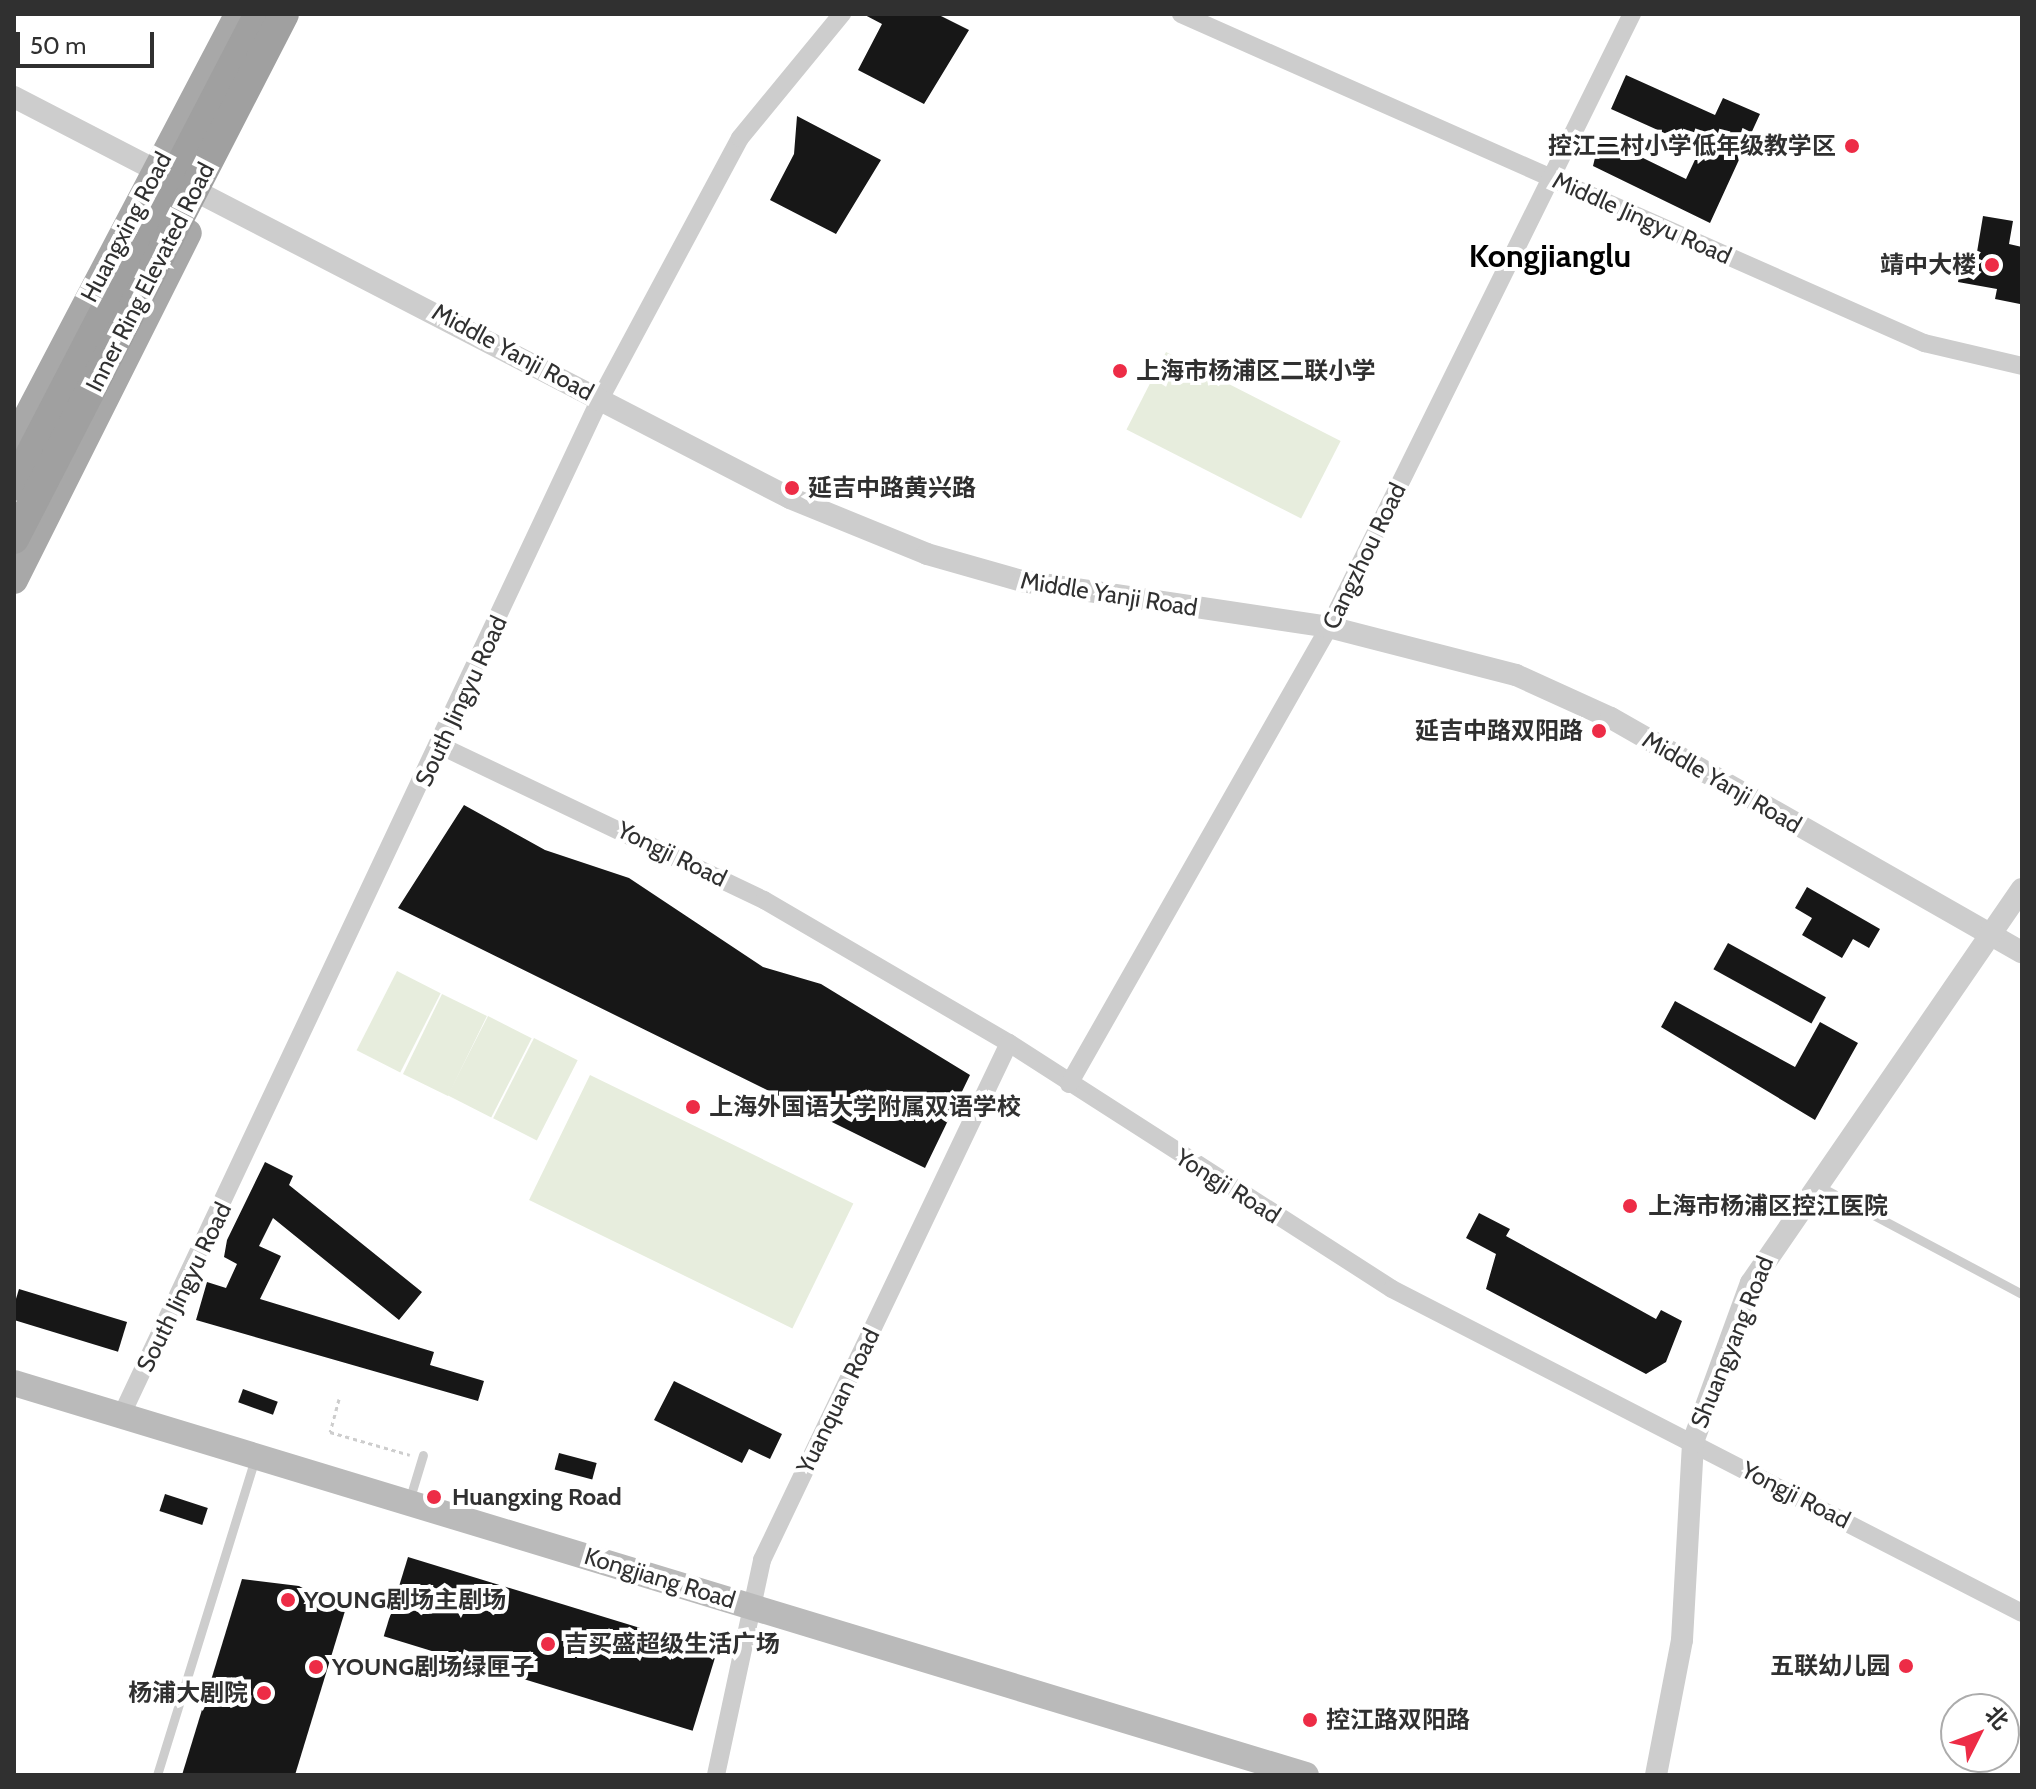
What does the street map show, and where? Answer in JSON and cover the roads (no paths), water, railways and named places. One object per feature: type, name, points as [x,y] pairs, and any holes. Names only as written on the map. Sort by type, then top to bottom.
[{"type":"highway","name":"Inner Ring Elevated Road","points":[[14,486],[259,14]]},
{"type":"highway","name":"Inner Ring Elevated Road","points":[[14,539],[284,14]]},
{"type":"main road","name":"Huangxing Road","points":[[14,442],[239,14]]},
{"type":"main road","points":[[14,580],[297,14]]},
{"type":"main road","name":"Kongjiang Road","points":[[14,1383],[1306,1775]]},
{"type":"street","name":"South Jingyu Road","points":[[122,1414],[441,746],[600,399],[740,138],[842,14]]},
{"type":"street","name":"Middle Jingyu Road","points":[[1181,14],[1924,343],[2022,366]]},
{"type":"street","name":"Cangzhou Road","points":[[1069,1084],[1329,627],[1632,14]]},
{"type":"street","name":"Middle Yanji Road","points":[[14,97],[208,192],[776,492],[927,554],[1022,581],[1329,627],[1516,675],[1611,718],[2022,952]]},
{"type":"street","name":"Yongji Road","points":[[441,746],[764,900],[1009,1043],[1392,1289],[2022,1613]]},
{"type":"street","name":"Shuangyang Road","points":[[1656,1775],[1682,1640],[1693,1442],[1751,1283],[1814,1183],[2022,889]]},
{"type":"street","name":"Yuanquan Road","points":[[716,1775],[766,1551],[1009,1043]]},
{"type":"lane","points":[[1814,1183],[1859,1213],[2022,1294]]},
{"type":"lane","points":[[157,1775],[256,1455]]},
{"type":"lane","points":[[409,1501],[422,1457]]},
{"type":"place","name":"控江二村小学低年级教学区","points":[[1852,146]]},
{"type":"place","name":"靖中大楼","points":[[1992,265]]},
{"type":"place","name":"上海市杨浦区二联小学","points":[[1120,371]]},
{"type":"place","name":"延吉中路黄兴路","points":[[792,488]]},
{"type":"place","name":"延吉中路双阳路","points":[[1599,731]]},
{"type":"place","name":"上海外国语大学附属双语学校","points":[[693,1107]]},
{"type":"place","name":"上海市杨浦区控江医院","points":[[1630,1206]]},
{"type":"place","name":"Huangxing Road","points":[[434,1497]]},
{"type":"place","name":"YOUNG剧场主剧场","points":[[288,1600]]},
{"type":"place","name":"吉买盛超级生活广场","points":[[548,1644]]},
{"type":"place","name":"五联幼儿园","points":[[1906,1666]]},
{"type":"place","name":"YOUNG剧场绿匣子","points":[[316,1667]]},
{"type":"place","name":"杨浦大剧院","points":[[264,1693]]},
{"type":"place","name":"控江路双阳路","points":[[1310,1720]]},
{"type":"district","name":"Kongjianglu","points":[[1550,256]]}]
